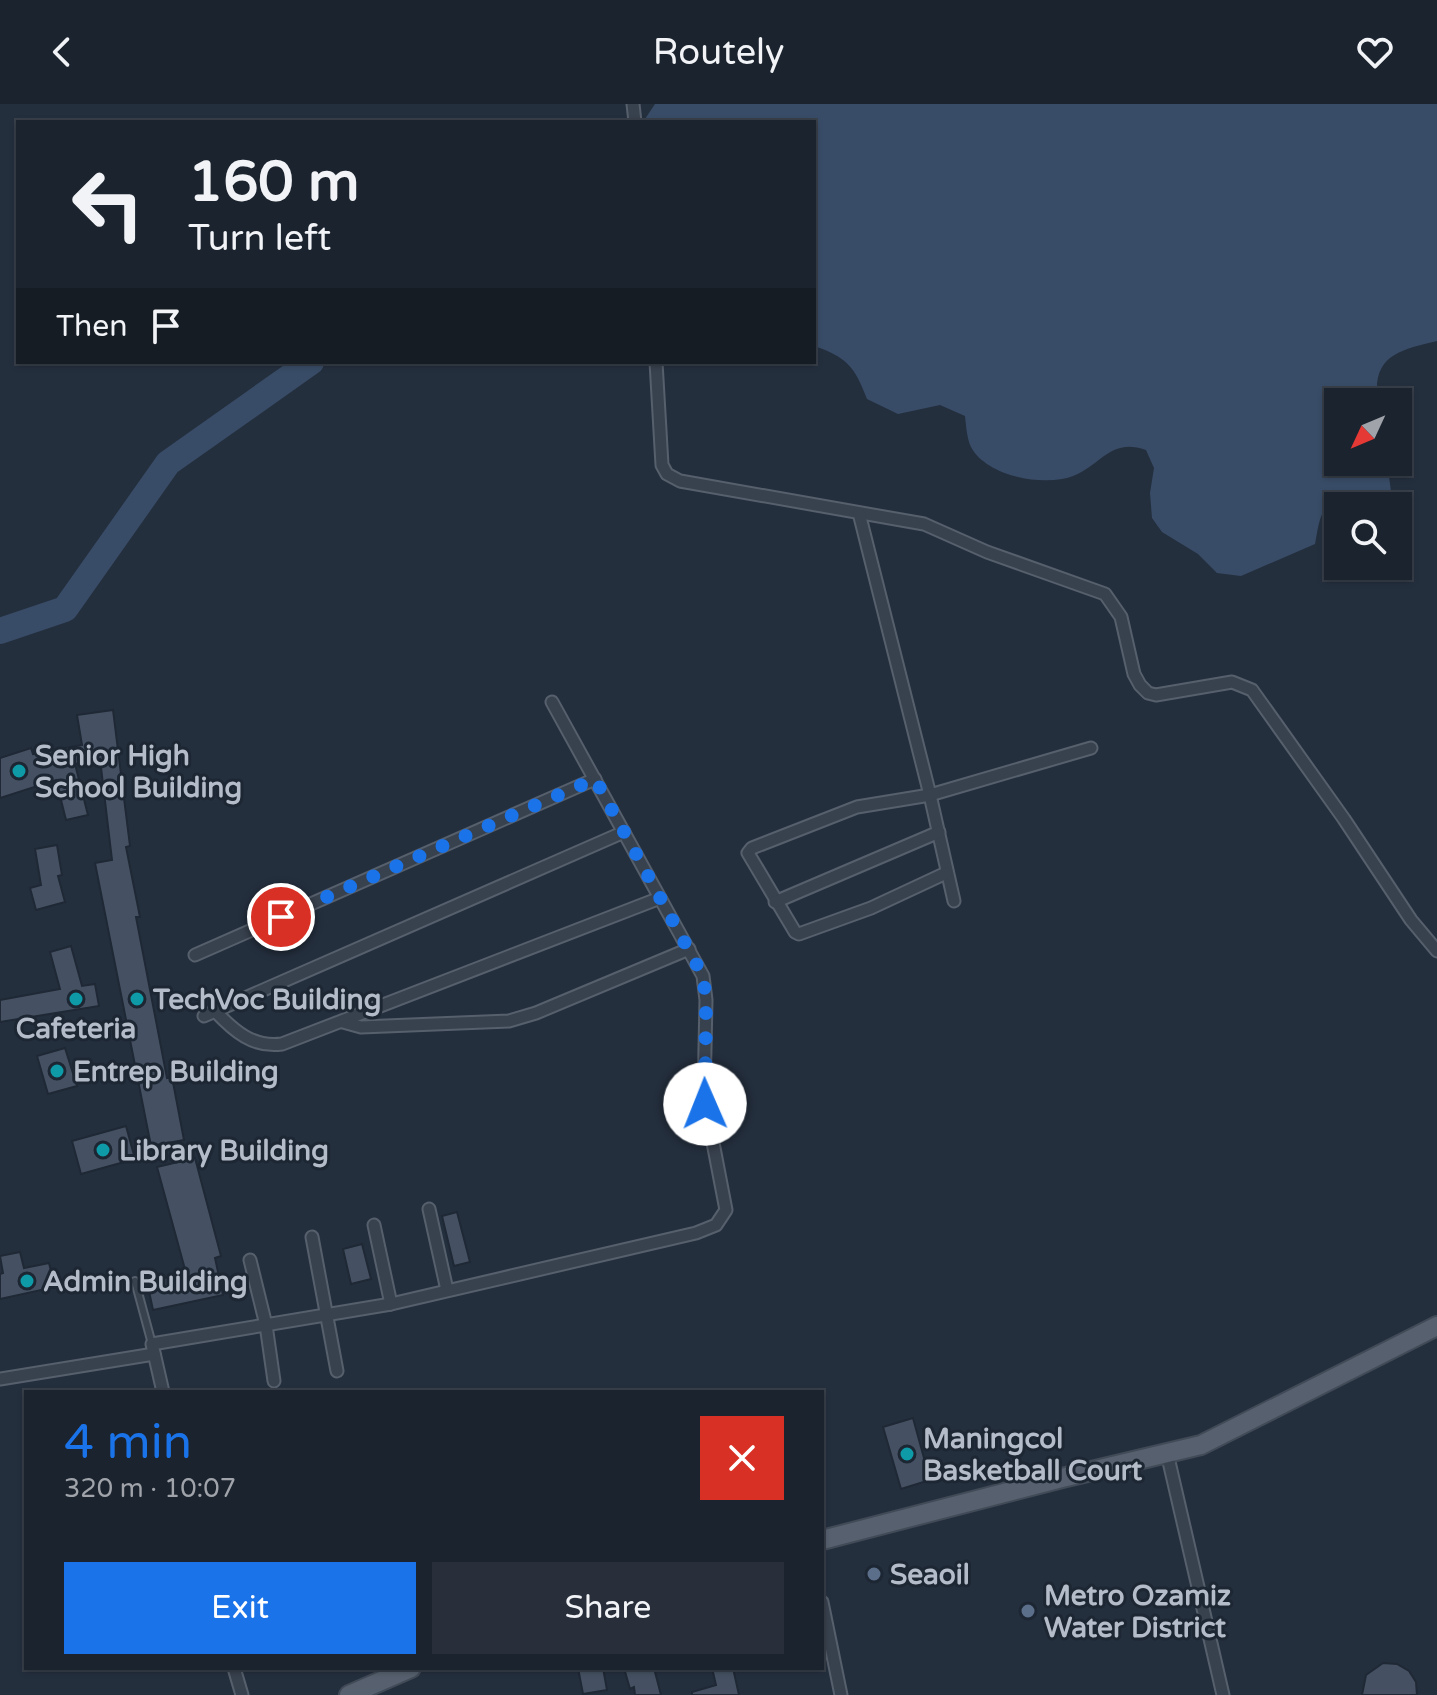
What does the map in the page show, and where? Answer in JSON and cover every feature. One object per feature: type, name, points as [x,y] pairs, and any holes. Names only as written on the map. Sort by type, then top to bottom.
[{"type":"main road","points":[[824,1539],[1201,1445],[1437,1326]]},
{"type":"main road","points":[[349,1695],[406,1670]]},
{"type":"street","points":[[656,364],[662,465],[667,474],[680,481],[924,524],[987,552],[1105,594],[1121,617],[1134,674],[1148,693],[1156,695],[1232,682],[1252,690],[1411,920],[1437,951]]},
{"type":"street","points":[[859,513],[954,901]]},
{"type":"street","points":[[0,1379],[266,1325],[391,1304],[696,1233],[711,1228],[724,1216],[725,1198],[704,1096],[706,991],[703,976],[552,702]]},
{"type":"street","points":[[946,873],[871,908],[803,934],[795,932],[748,853],[752,848],[857,807],[930,795],[1091,748]]},
{"type":"street","points":[[195,955],[595,779]]},
{"type":"street","points":[[624,832],[209,1014],[252,1042],[272,1045],[292,1041],[660,898]]},
{"type":"street","points":[[775,902],[939,832]]},
{"type":"street","points":[[343,1022],[361,1027],[509,1021],[536,1013],[689,949]]},
{"type":"street","points":[[429,1209],[447,1290]]},
{"type":"street","points":[[374,1225],[391,1304]]},
{"type":"street","points":[[312,1237],[337,1371]]},
{"type":"street","points":[[250,1260],[266,1325],[274,1381]]},
{"type":"street","points":[[153,1349],[163,1390]]},
{"type":"street","points":[[1167,1453],[1223,1695]]},
{"type":"street","points":[[824,1612],[841,1695]]},
{"type":"street","points":[[235,1670],[242,1695]]},
{"type":"lane","points":[[135,1281],[153,1349]]},
{"type":"water","points":[[655,104],[1437,104],[1437,341],[1400,352],[1391,358],[1379,374],[1377,388],[1324,388],[1324,476],[1389,476],[1391,492],[1324,492],[1324,511],[1315,544],[1241,576],[1217,573],[1198,554],[1162,532],[1152,518],[1150,493],[1154,468],[1146,450],[1124,447],[1073,476],[1033,480],[1003,472],[979,457],[971,447],[965,416],[940,405],[898,414],[867,399],[854,371],[835,354],[816,347],[816,120],[644,120]]},
{"type":"building","points":[[113,710],[130,846],[126,847],[140,917],[136,917],[167,1078],[172,1077],[184,1140],[151,1146],[95,863],[112,860],[100,759],[75,764],[88,815],[66,820],[56,780],[0,798],[0,758],[31,748],[33,754],[82,745],[77,715]]},
{"type":"building","points":[[57,845],[62,875],[58,876],[65,902],[36,910],[30,888],[41,885],[35,849]]},
{"type":"building","points":[[71,946],[82,986],[95,984],[99,1006],[0,1022],[0,1000],[60,989],[50,952]]},
{"type":"building","name":"Entrep Building","points":[[65,1048],[77,1086],[48,1094],[37,1056]]},
{"type":"building","name":"Library Building","points":[[126,1126],[135,1159],[81,1174],[72,1141]]},
{"type":"building","points":[[195,1158],[221,1256],[215,1258],[223,1295],[153,1310],[147,1282],[186,1273],[157,1167]]},
{"type":"building","points":[[457,1212],[470,1262],[454,1266],[442,1216]]},
{"type":"building","points":[[362,1244],[371,1279],[351,1284],[343,1249]]},
{"type":"building","name":"Admin Building","points":[[20,1252],[24,1268],[49,1263],[55,1287],[0,1299],[0,1274],[3,1273],[0,1256]]},
{"type":"building","name":"Maningcol Basketball Court","points":[[913,1418],[930,1480],[901,1489],[883,1427]]},
{"type":"building","points":[[1383,1663],[1397,1664],[1409,1671],[1416,1682],[1417,1695],[1362,1695],[1366,1675]]},
{"type":"building","points":[[578,1670],[603,1670],[607,1690],[583,1694]]},
{"type":"building","points":[[625,1670],[655,1670],[661,1695],[635,1695],[634,1687],[630,1689]]},
{"type":"building","points":[[712,1670],[733,1670],[739,1695],[692,1695],[692,1692],[716,1685]]},
{"type":"waterway","points":[[0,631],[65,609],[168,463],[308,364]]},
{"type":"place","name":"Senior High School Building","points":[[19,771]]},
{"type":"place","name":"Cafeteria","points":[[76,999]]},
{"type":"place","name":"TechVoc Building","points":[[137,999]]},
{"type":"place","name":"Entrep Building","points":[[57,1071]]},
{"type":"place","name":"Library Building","points":[[103,1150]]},
{"type":"place","name":"Admin Building","points":[[27,1281]]},
{"type":"place","name":"Maningcol Basketball Court","points":[[907,1454]]},
{"type":"place","name":"Seaoil","points":[[874,1574]]},
{"type":"place","name":"Metro Ozamiz Water District","points":[[1028,1611]]},
{"type":"route","points":[[281,917],[595,779],[701,970],[706,1000],[705,1104]]}]
